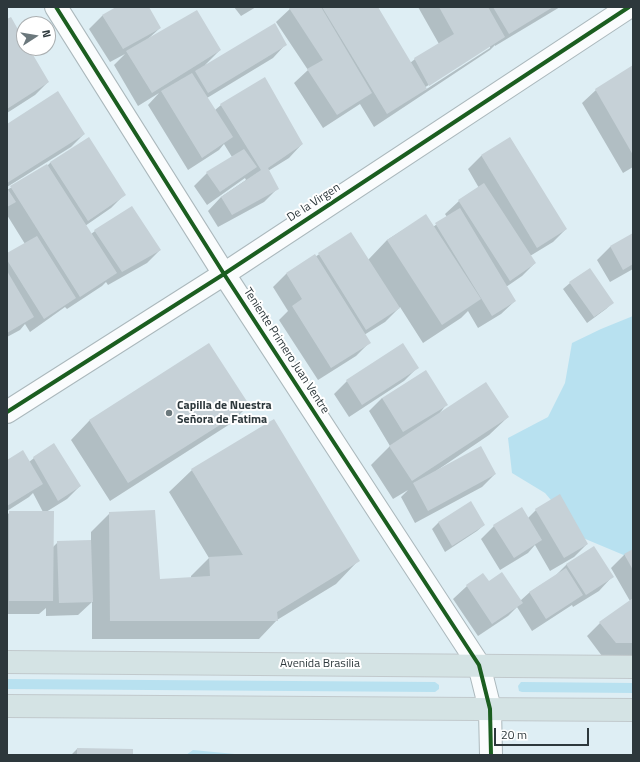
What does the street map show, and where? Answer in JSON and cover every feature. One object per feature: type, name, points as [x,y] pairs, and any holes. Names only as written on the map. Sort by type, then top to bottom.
[{"type":"main road","name":"Avenida Brasilia","points":[[7,662],[633,667]]},
{"type":"main road","points":[[7,706],[633,710]]},
{"type":"street","name":"Teniente Primero Juan Ventre","points":[[56,7],[224,274],[479,665],[490,709],[491,755]]},
{"type":"street","name":"De la Virgen","points":[[7,412],[224,274],[629,7]]},
{"type":"shaded area","points":[[633,316],[633,549],[626,556],[583,538],[545,493],[512,473],[508,438],[548,417],[565,383],[572,343]]},
{"type":"shaded area","points":[[7,679],[435,682],[439,685],[439,689],[435,692],[7,689]]},
{"type":"shaded area","points":[[521,682],[633,683],[633,693],[522,692],[519,691],[518,686]]},
{"type":"shaded area","points":[[193,750],[245,755],[186,755]]},
{"type":"building","points":[[116,7],[149,7],[161,28],[123,49],[102,15]]},
{"type":"building","points":[[321,7],[372,93],[337,115],[307,69],[323,60],[289,8]]},
{"type":"building","points":[[322,7],[378,7],[427,89],[387,114]]},
{"type":"building","points":[[439,7],[488,7],[505,37],[429,86],[414,58],[454,34]]},
{"type":"building","points":[[493,7],[553,7],[509,34]]},
{"type":"building","points":[[197,10],[221,50],[152,93],[126,51]]},
{"type":"building","points":[[11,17],[16,26],[16,56],[34,56],[49,82],[7,109],[7,19]]},
{"type":"building","points":[[275,23],[287,45],[208,93],[195,71]]},
{"type":"building","points":[[633,65],[633,155],[595,89]]},
{"type":"building","points":[[192,73],[233,137],[202,158],[161,91]]},
{"type":"building","points":[[265,77],[303,144],[268,168],[279,189],[232,215],[221,197],[261,170],[220,104]]},
{"type":"building","points":[[58,91],[85,134],[7,183],[7,124]]},
{"type":"building","points":[[89,137],[126,195],[88,221],[50,162]]},
{"type":"building","points":[[510,137],[567,229],[537,248],[481,155]]},
{"type":"building","points":[[244,149],[257,167],[220,192],[206,172]]},
{"type":"building","points":[[47,164],[117,273],[80,297],[10,186]]},
{"type":"building","points":[[484,183],[536,263],[510,281],[458,200]]},
{"type":"building","points":[[7,188],[16,202],[7,207]]},
{"type":"building","points":[[132,206],[161,250],[122,272],[94,230]]},
{"type":"building","points":[[460,208],[516,301],[492,316],[435,223]]},
{"type":"building","points":[[426,214],[481,299],[442,325],[387,240]]},
{"type":"building","points":[[351,232],[400,308],[366,330],[318,253]]},
{"type":"building","points":[[633,233],[633,264],[623,270],[610,246]]},
{"type":"building","points":[[37,236],[76,298],[44,319],[7,260],[7,253]]},
{"type":"building","points":[[315,254],[371,343],[331,368],[292,306],[302,299],[286,273]]},
{"type":"building","points":[[590,268],[614,303],[594,317],[569,282]]},
{"type":"building","points":[[7,271],[34,317],[7,333]]},
{"type":"building","name":"Capilla de Nuestra Señora de Fatima","points":[[209,343],[250,406],[128,483],[89,420]]},
{"type":"building","points":[[403,343],[419,368],[362,405],[346,380]]},
{"type":"building","points":[[426,370],[448,405],[403,432],[382,398]]},
{"type":"building","points":[[486,382],[509,417],[412,481],[389,446]]},
{"type":"building","points":[[274,419],[360,561],[277,612],[278,621],[110,621],[109,512],[155,510],[160,579],[210,576],[209,557],[243,555],[191,469]]},
{"type":"building","points":[[54,443],[81,486],[58,501],[33,457]]},
{"type":"building","points":[[481,446],[496,474],[428,511],[413,483]]},
{"type":"building","points":[[23,450],[43,484],[7,506],[7,460]]},
{"type":"building","points":[[560,494],[588,544],[564,558],[535,509]]},
{"type":"building","points":[[471,501],[485,525],[452,546],[438,522]]},
{"type":"building","points":[[522,507],[542,540],[514,558],[493,525]]},
{"type":"building","points":[[9,511],[54,511],[53,601],[9,601]]},
{"type":"building","points":[[91,540],[93,602],[59,603],[57,541]]},
{"type":"building","points":[[594,546],[614,577],[586,595],[566,564]]},
{"type":"building","points":[[633,549],[633,570],[624,554]]},
{"type":"building","points":[[566,568],[583,595],[546,619],[529,592]]},
{"type":"building","points":[[502,572],[523,603],[492,624],[466,585],[483,573],[489,581]]},
{"type":"building","points":[[633,598],[633,643],[616,643],[599,622]]},
{"type":"building","points":[[77,748],[133,749],[133,755],[77,755]]},
{"type":"cycle path","points":[[56,7],[224,274],[479,665],[490,709],[491,755]]},
{"type":"cycle path","points":[[7,412],[224,274],[629,7]]},
{"type":"place","name":"Capilla de Nuestra Señora de Fatima","points":[[169,413]]}]
